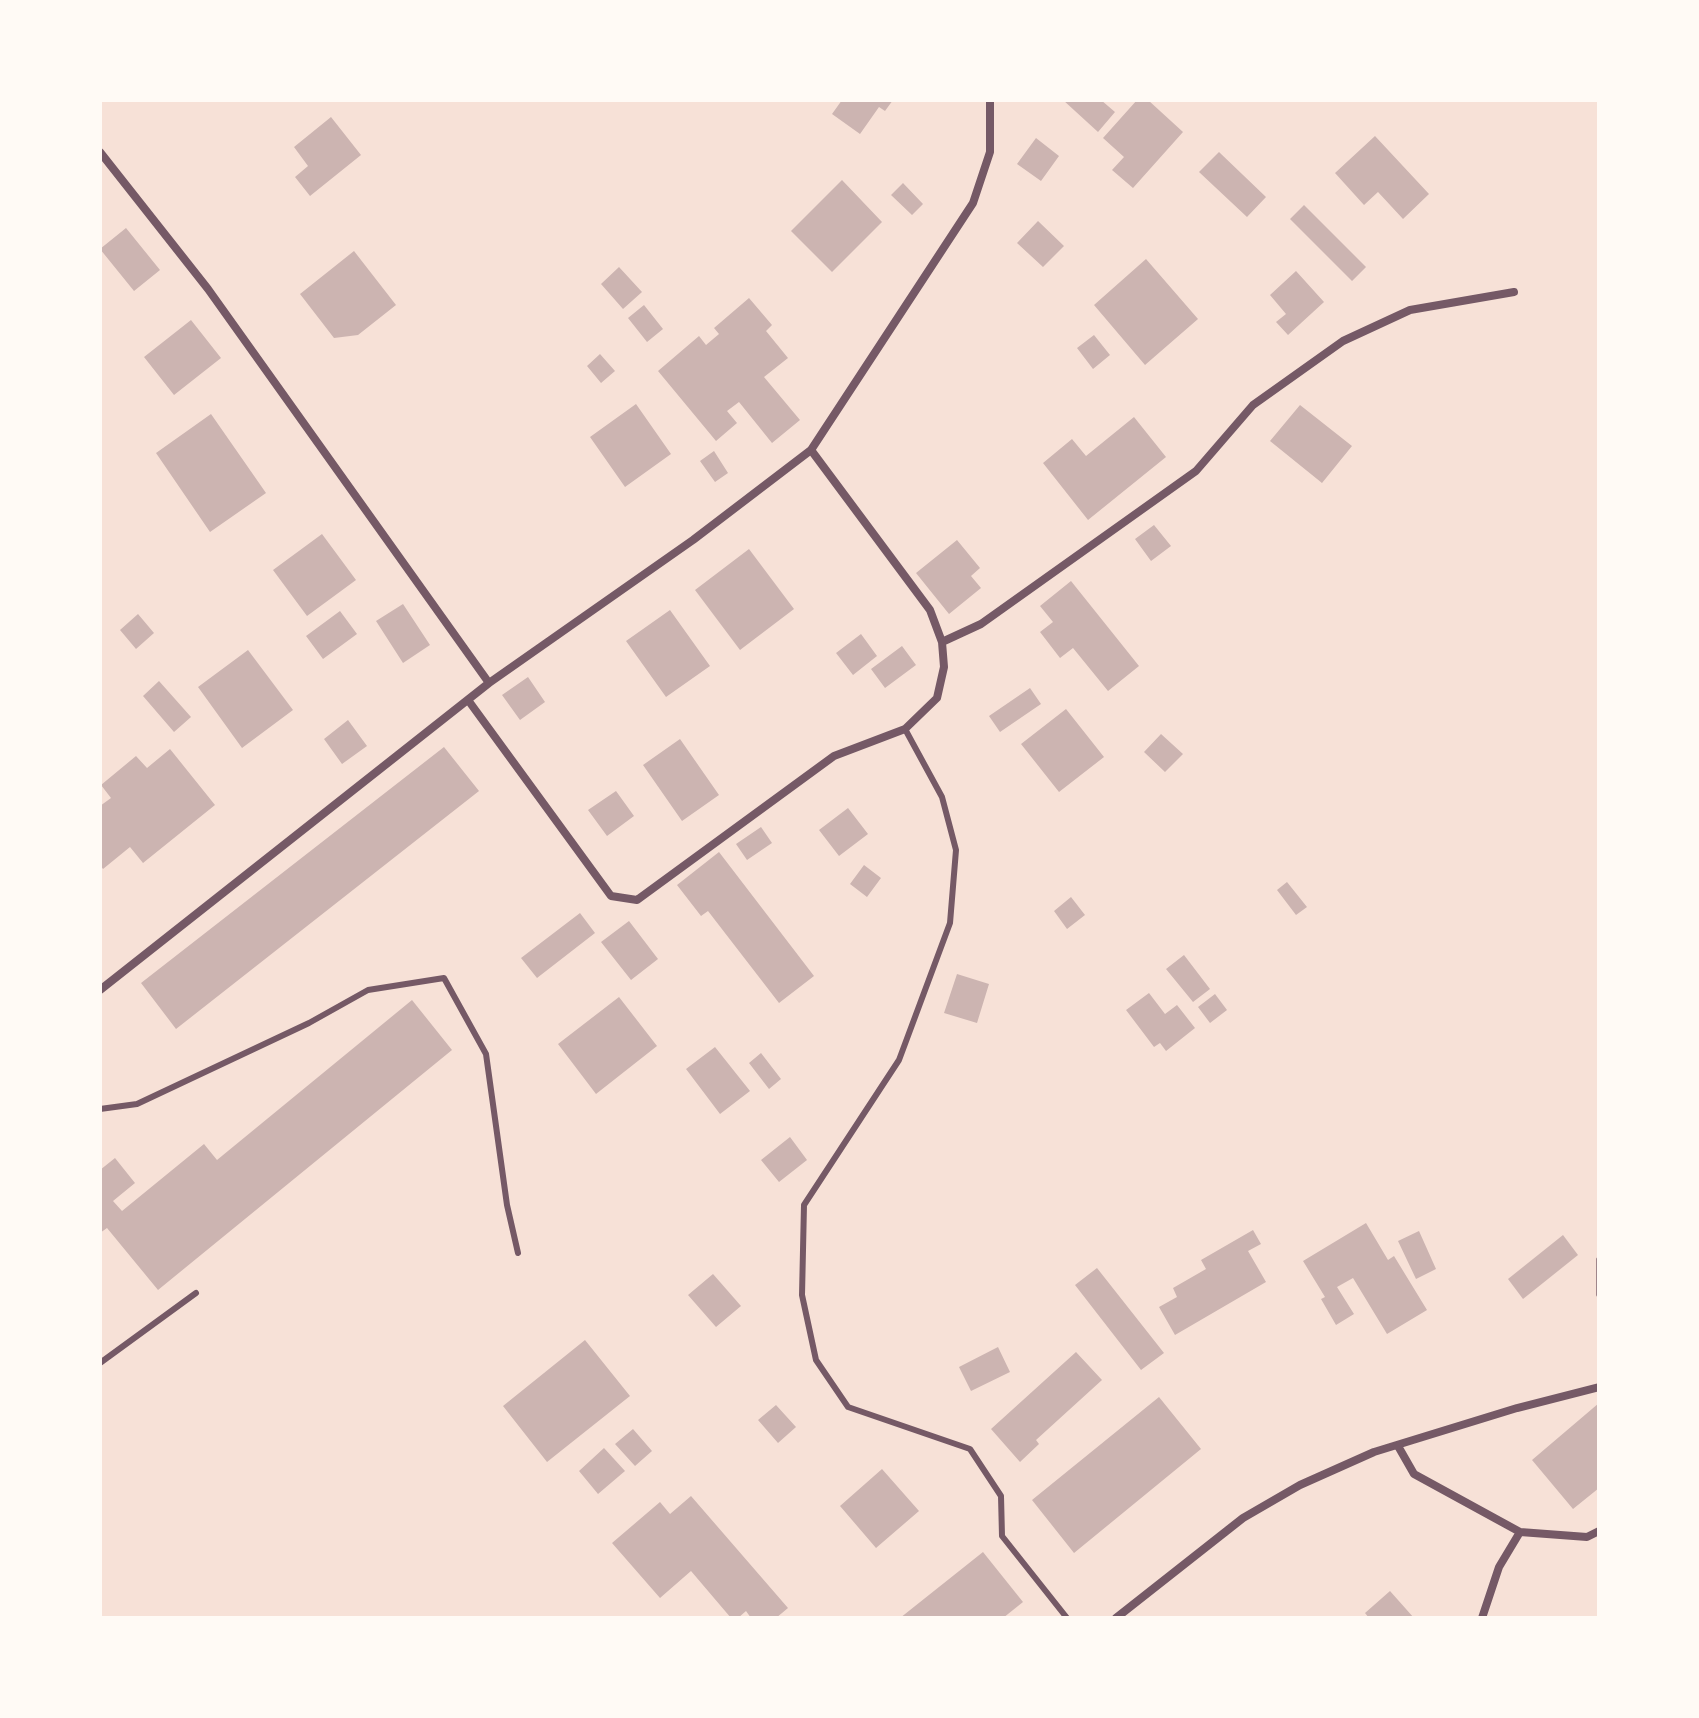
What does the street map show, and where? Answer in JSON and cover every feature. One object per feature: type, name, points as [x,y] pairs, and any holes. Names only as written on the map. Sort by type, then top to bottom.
[{"type":"street","points":[[100,990],[489,683],[693,540],[811,450],[973,203],[990,152],[990,100]]},
{"type":"street","points":[[100,152],[217,301],[489,683]]},
{"type":"street","points":[[942,642],[981,624],[1196,471],[1253,405],[1343,341],[1410,310],[1514,292]]},
{"type":"street","points":[[468,700],[611,896],[637,900],[834,756],[905,729],[937,698],[944,667],[942,642],[930,610],[811,450]]},
{"type":"street","points":[[1116,1618],[1243,1518],[1300,1485],[1374,1452],[1517,1408],[1599,1387]]},
{"type":"street","points":[[1398,1446],[1414,1474],[1520,1532],[1587,1537],[1599,1531]]},
{"type":"street","points":[[1482,1618],[1499,1567],[1520,1532]]},
{"type":"lane","points":[[905,729],[942,797],[956,850],[950,923],[899,1060],[804,1205],[802,1295],[816,1360],[848,1407],[970,1449],[1001,1496],[1002,1536],[1067,1618]]},
{"type":"lane","points":[[100,1109],[137,1104],[309,1023],[368,990],[444,978],[486,1054],[507,1205],[518,1253]]},
{"type":"lane","points":[[100,1363],[196,1293]]},
{"type":"path","points":[[1599,1259],[1599,1295]]},
{"type":"building","points":[[842,100],[893,100],[885,111],[879,107],[860,134],[832,114]]},
{"type":"building","points":[[1063,100],[1101,100],[1115,112],[1098,132]]},
{"type":"building","points":[[1137,100],[1148,100],[1183,132],[1133,188],[1112,170],[1124,157],[1103,138]]},
{"type":"building","points":[[331,117],[361,155],[310,196],[295,177],[308,166],[294,147]]},
{"type":"building","points":[[1375,136],[1429,194],[1403,219],[1378,192],[1364,205],[1335,173]]},
{"type":"building","points":[[1036,138],[1059,156],[1041,181],[1017,164]]},
{"type":"building","points":[[1219,152],[1266,197],[1247,217],[1199,172]]},
{"type":"building","points":[[842,180],[882,222],[832,272],[791,231]]},
{"type":"building","points":[[903,183],[923,204],[912,215],[891,195]]},
{"type":"building","points":[[1304,205],[1366,267],[1352,281],[1290,219]]},
{"type":"building","points":[[1038,221],[1064,246],[1043,267],[1017,243]]},
{"type":"building","points":[[126,228],[160,270],[134,291],[100,249]]},
{"type":"building","points":[[354,251],[396,305],[358,335],[334,338],[300,294]]},
{"type":"building","points":[[1146,259],[1198,319],[1145,365],[1094,305]]},
{"type":"building","points":[[619,267],[642,292],[623,309],[601,284]]},
{"type":"building","points":[[1296,271],[1324,302],[1288,335],[1276,322],[1286,314],[1270,295]]},
{"type":"building","points":[[749,298],[772,325],[766,331],[788,358],[764,377],[800,420],[772,443],[739,402],[727,411],[737,423],[716,441],[658,371],[699,336],[706,345],[719,334],[714,328]]},
{"type":"building","points":[[644,305],[663,329],[647,342],[628,318]]},
{"type":"building","points":[[191,320],[221,358],[174,395],[144,357]]},
{"type":"building","points":[[1094,335],[1110,355],[1093,369],[1077,348]]},
{"type":"building","points":[[600,354],[615,371],[601,383],[587,366]]},
{"type":"building","points":[[636,404],[671,454],[625,487],[590,437]]},
{"type":"building","points":[[1300,405],[1352,446],[1322,483],[1270,441]]},
{"type":"building","points":[[211,414],[266,493],[210,532],[156,453]]},
{"type":"building","points":[[1134,417],[1166,457],[1088,520],[1043,463],[1072,439],[1086,456]]},
{"type":"building","points":[[714,451],[728,473],[715,482],[700,461]]},
{"type":"building","points":[[1154,525],[1171,546],[1151,561],[1135,539]]},
{"type":"building","points":[[322,534],[356,580],[307,616],[273,570]]},
{"type":"building","points":[[957,540],[980,568],[971,576],[981,588],[949,614],[916,573]]},
{"type":"building","points":[[749,549],[794,609],[740,650],[695,590]]},
{"type":"building","points":[[1071,581],[1139,666],[1108,691],[1073,648],[1060,658],[1040,632],[1053,622],[1040,606]]},
{"type":"building","points":[[403,604],[430,645],[403,663],[376,621]]},
{"type":"building","points":[[670,610],[710,666],[666,697],[626,641]]},
{"type":"building","points":[[340,611],[357,634],[323,659],[306,636]]},
{"type":"building","points":[[138,614],[154,633],[136,649],[120,630]]},
{"type":"building","points":[[861,634],[877,656],[853,675],[836,653]]},
{"type":"building","points":[[902,646],[916,665],[885,688],[871,669]]},
{"type":"building","points":[[248,650],[293,710],[242,748],[198,687]]},
{"type":"building","points":[[528,677],[545,702],[520,720],[502,695]]},
{"type":"building","points":[[159,681],[191,717],[174,732],[143,696]]},
{"type":"building","points":[[1030,688],[1041,704],[1000,732],[989,716]]},
{"type":"building","points":[[1066,709],[1104,757],[1059,792],[1021,744]]},
{"type":"building","points":[[348,720],[367,746],[342,764],[324,739]]},
{"type":"building","points":[[1161,734],[1183,754],[1165,772],[1144,752]]},
{"type":"building","points":[[680,739],[719,795],[682,821],[643,765]]},
{"type":"building","points":[[444,747],[479,791],[176,1029],[141,983]]},
{"type":"building","points":[[170,749],[215,805],[143,863],[130,847],[103,869],[100,865],[100,806],[111,798],[101,785],[136,756],[147,768]]},
{"type":"building","points":[[616,791],[634,816],[607,836],[588,810]]},
{"type":"building","points":[[848,808],[868,834],[839,856],[819,830]]},
{"type":"building","points":[[761,827],[772,843],[747,860],[736,844]]},
{"type":"building","points":[[719,852],[814,976],[779,1003],[708,911],[701,916],[677,885]]},
{"type":"building","points":[[864,865],[881,878],[867,897],[850,884]]},
{"type":"building","points":[[1287,882],[1307,907],[1296,915],[1277,890]]},
{"type":"building","points":[[1071,897],[1085,915],[1067,929],[1054,911]]},
{"type":"building","points":[[580,913],[595,933],[537,978],[521,958]]},
{"type":"building","points":[[629,921],[658,959],[631,980],[601,942]]},
{"type":"building","points":[[1184,955],[1210,989],[1193,1002],[1166,969]]},
{"type":"building","points":[[957,974],[989,984],[977,1023],[944,1013]]},
{"type":"building","points":[[1149,993],[1165,1014],[1177,1005],[1195,1028],[1166,1051],[1160,1043],[1154,1047],[1126,1010]]},
{"type":"building","points":[[1215,994],[1227,1010],[1210,1023],[1198,1007]]},
{"type":"building","points":[[619,997],[657,1046],[596,1094],[558,1044]]},
{"type":"building","points":[[412,1000],[452,1050],[158,1290],[107,1228],[100,1233],[100,1170],[115,1158],[135,1183],[113,1201],[122,1211],[204,1144],[217,1160]]},
{"type":"building","points":[[715,1047],[750,1091],[720,1114],[686,1069]]},
{"type":"building","points":[[761,1053],[781,1079],[769,1089],[749,1063]]},
{"type":"building","points":[[790,1137],[807,1160],[779,1182],[761,1160]]},
{"type":"building","points":[[1366,1223],[1388,1260],[1394,1256],[1427,1310],[1387,1334],[1353,1278],[1337,1287],[1354,1314],[1336,1325],[1321,1299],[1325,1297],[1303,1261]]},
{"type":"building","points":[[1253,1230],[1261,1244],[1248,1251],[1266,1282],[1175,1335],[1159,1307],[1177,1297],[1173,1288],[1206,1269],[1201,1260]]},
{"type":"building","points":[[1419,1231],[1436,1269],[1416,1279],[1398,1241]]},
{"type":"building","points":[[1563,1235],[1578,1255],[1523,1299],[1508,1279]]},
{"type":"building","points":[[1097,1268],[1164,1353],[1141,1370],[1075,1285]]},
{"type":"building","points":[[713,1274],[741,1306],[716,1327],[688,1295]]},
{"type":"building","points":[[585,1340],[630,1396],[547,1462],[503,1406]]},
{"type":"building","points":[[998,1347],[1010,1372],[971,1391],[959,1367]]},
{"type":"building","points":[[1076,1352],[1102,1380],[1036,1440],[1039,1444],[1020,1462],[991,1429]]},
{"type":"building","points":[[1159,1397],[1201,1449],[1074,1553],[1032,1500]]},
{"type":"building","points":[[1599,1403],[1599,1488],[1573,1509],[1532,1460]]},
{"type":"building","points":[[776,1405],[796,1427],[778,1443],[758,1420]]},
{"type":"building","points":[[633,1429],[652,1451],[635,1466],[615,1444]]},
{"type":"building","points":[[604,1448],[625,1471],[598,1494],[579,1471]]},
{"type":"building","points":[[882,1469],[919,1511],[876,1548],[840,1506]]},
{"type":"building","points":[[691,1496],[788,1608],[776,1618],[751,1618],[746,1611],[738,1618],[731,1618],[691,1571],[660,1598],[612,1543],[660,1502],[670,1514]]},
{"type":"building","points":[[983,1552],[1023,1602],[1003,1618],[900,1618]]},
{"type":"building","points":[[1390,1591],[1414,1618],[1369,1618],[1365,1613]]}]
